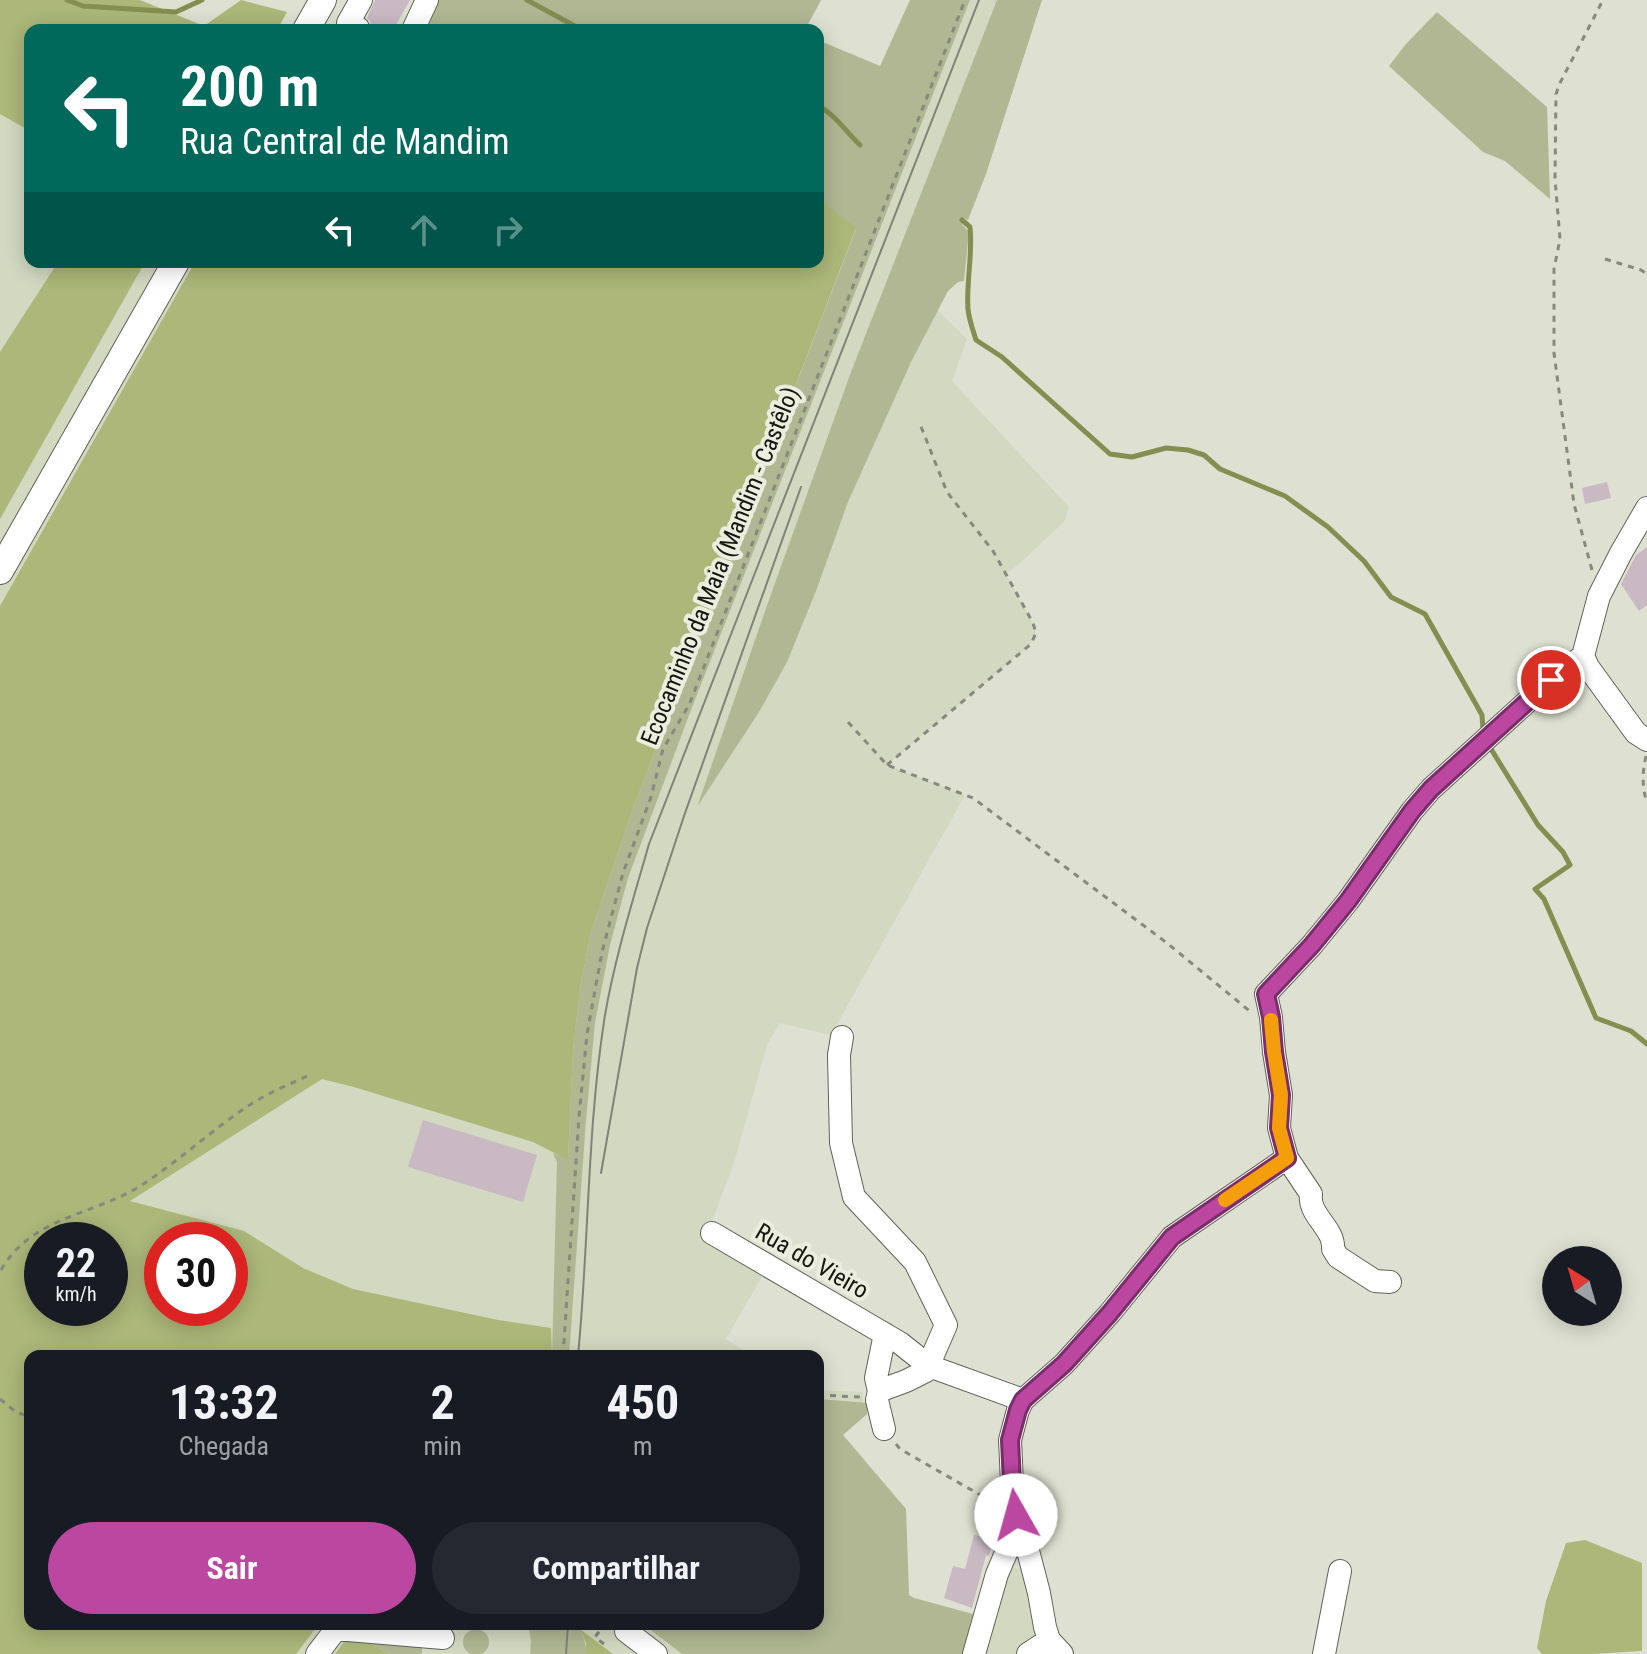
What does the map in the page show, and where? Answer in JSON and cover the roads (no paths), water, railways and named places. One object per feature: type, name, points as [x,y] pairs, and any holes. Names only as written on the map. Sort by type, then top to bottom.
[{"type":"main road","points":[[309,24],[323,0]]},
{"type":"main road","points":[[0,571],[173,268]]},
{"type":"street","points":[[350,24],[361,0]]},
{"type":"street","points":[[415,24],[421,3]]},
{"type":"street","points":[[1390,1282],[1375,1281],[1338,1257],[1329,1232],[1310,1202],[1311,1194],[1287,1158],[1279,1128],[1281,1095],[1266,994],[1348,901],[1431,789],[1551,680],[1583,656],[1599,596],[1647,508]]},
{"type":"street","points":[[1583,656],[1636,733],[1647,740]]},
{"type":"street","points":[[842,1037],[839,1055],[841,1143],[854,1197],[915,1262],[946,1325],[926,1371],[879,1391]]},
{"type":"street","points":[[1028,1654],[1055,1647],[1026,1543],[1016,1524],[1010,1440],[1023,1400],[1064,1364],[1172,1237],[1287,1158]]},
{"type":"street","name":"Rua do Vieiro","points":[[712,1233],[900,1343],[929,1366],[1023,1400]]},
{"type":"street","points":[[884,1429],[877,1400],[879,1391],[876,1378],[885,1334]]},
{"type":"street","points":[[974,1654],[997,1574],[1016,1524]]},
{"type":"street","points":[[1324,1654],[1340,1571]]},
{"type":"street","points":[[317,1654],[335,1630]]},
{"type":"street","points":[[373,1630],[443,1638]]},
{"type":"street","points":[[620,1630],[656,1654]]},
{"type":"waterway","points":[[67,0],[83,6],[176,12],[202,0]]},
{"type":"waterway","points":[[527,0],[571,24]]},
{"type":"waterway","points":[[824,109],[860,145]]},
{"type":"waterway","points":[[962,220],[970,227],[968,309],[976,340],[1002,357],[1110,454],[1132,457],[1166,448],[1204,455],[1220,469],[1285,496],[1328,527],[1364,561],[1391,597],[1425,614],[1482,715],[1483,729]]},
{"type":"waterway","points":[[1491,749],[1538,825],[1563,852],[1570,865],[1535,889],[1544,899],[1596,1018],[1631,1031],[1647,1044]]},
{"type":"tram line","points":[[579,1350],[599,1057],[619,950],[649,844],[979,0]]},
{"type":"tram line","points":[[601,1173],[637,968],[647,928],[801,487]]},
{"type":"tram line","points":[[566,1654],[568,1630]]}]
